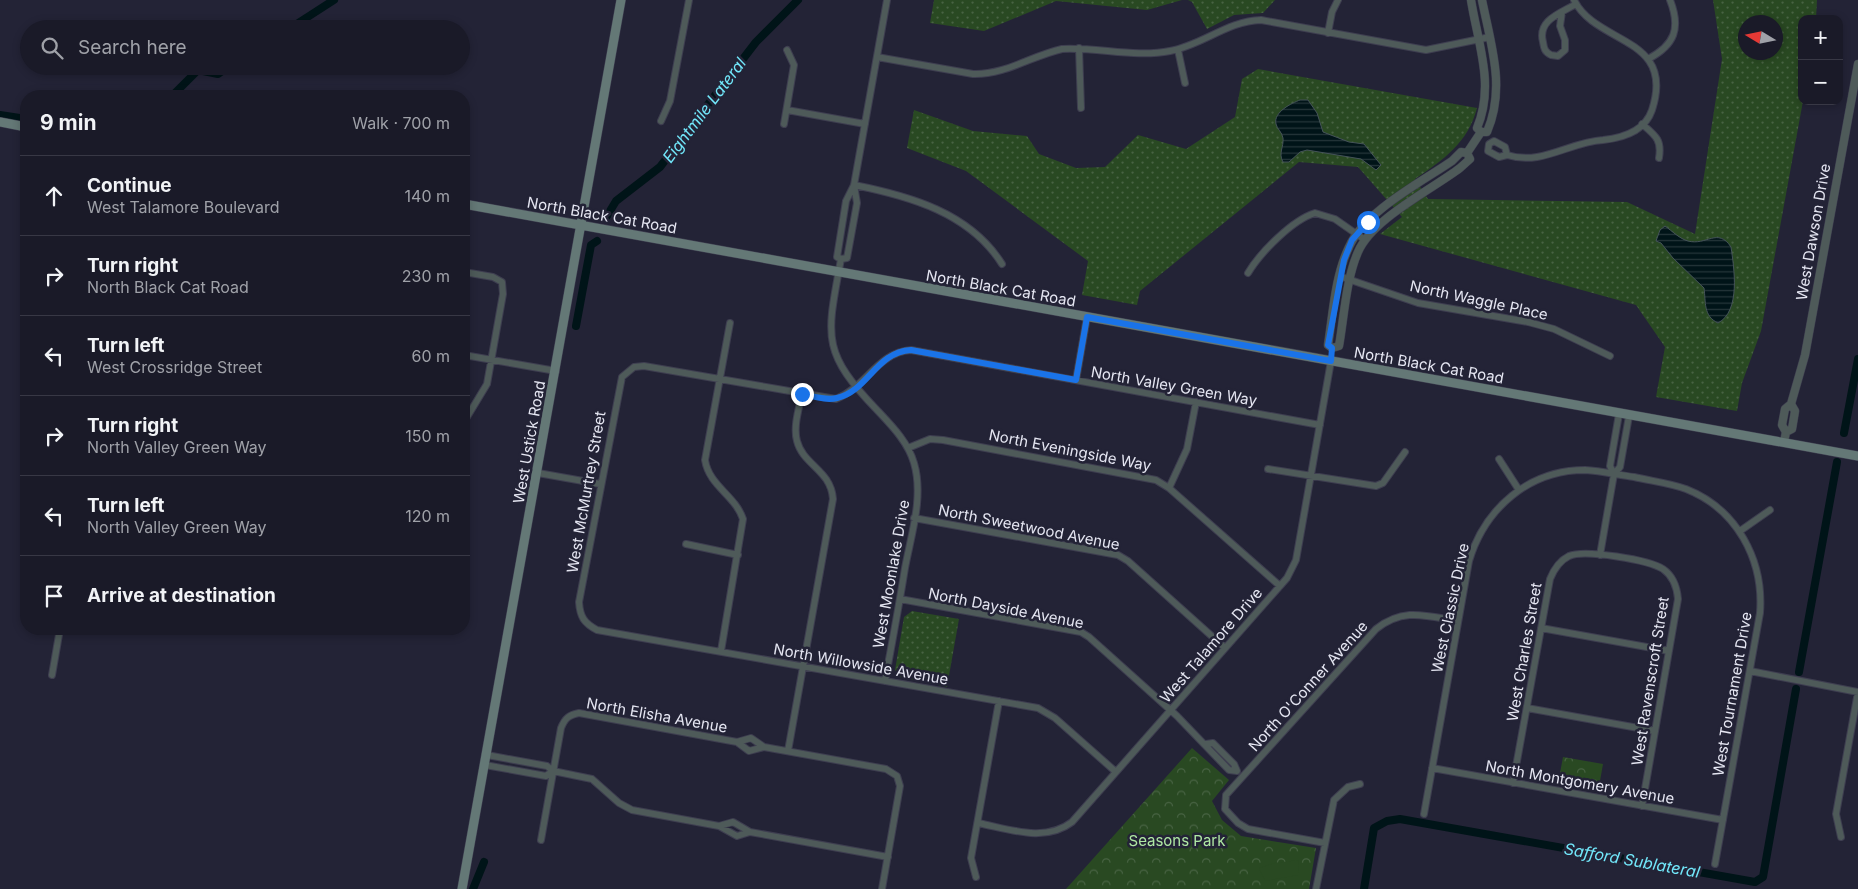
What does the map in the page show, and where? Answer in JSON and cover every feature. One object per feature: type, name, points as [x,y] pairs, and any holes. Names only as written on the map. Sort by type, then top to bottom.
[{"type":"main road","name":"West Ustick Road","points":[[462,889],[538,473],[621,0]]},
{"type":"main road","points":[[0,122],[20,126]]},
{"type":"main road","name":"North Black Cat Road","points":[[470,205],[1858,456]]},
{"type":"street","points":[[661,121],[670,101],[689,0]]},
{"type":"street","points":[[854,185],[857,204],[846,258],[841,259],[837,256],[846,201],[854,185],[887,0]]},
{"type":"street","points":[[1328,33],[1332,12],[1338,0]]},
{"type":"street","points":[[1471,0],[1486,86],[1484,109],[1477,128],[1480,135],[1489,144]]},
{"type":"street","points":[[1467,153],[1480,135],[1487,132],[1495,110],[1497,97],[1496,67],[1482,0]]},
{"type":"street","points":[[1648,59],[1662,52],[1674,35],[1675,23],[1670,0]]},
{"type":"street","points":[[1489,144],[1488,151],[1499,157],[1507,155],[1538,158],[1585,142],[1624,136],[1642,124],[1650,114],[1655,99],[1656,84],[1648,59],[1634,46],[1585,16],[1575,2],[1552,17],[1543,27],[1542,39],[1544,50],[1551,55],[1558,56],[1565,50],[1565,40],[1560,26],[1562,12]]},
{"type":"street","points":[[877,57],[986,75],[1002,71],[1049,52],[1079,48],[1146,53],[1178,50],[1236,24],[1260,20],[1426,50],[1490,37]]},
{"type":"street","points":[[1079,48],[1081,108]]},
{"type":"street","points":[[784,124],[794,65],[787,50]]},
{"type":"street","points":[[1178,50],[1185,83]]},
{"type":"street","name":"West Dawson Drive","points":[[1784,442],[1786,432],[1792,428],[1795,411],[1791,404],[1805,354],[1858,64]]},
{"type":"street","points":[[787,110],[865,124]]},
{"type":"street","points":[[1642,124],[1656,136],[1661,147],[1658,158]]},
{"type":"street","points":[[1489,144],[1494,141],[1504,147],[1507,155]]},
{"type":"street","points":[[1331,361],[1332,348],[1328,345],[1339,276],[1348,248],[1357,234],[1384,208],[1452,161],[1461,152],[1467,153]]},
{"type":"street","points":[[1332,348],[1339,346],[1351,280],[1358,252],[1365,240],[1374,229],[1460,168],[1470,159],[1467,153]]},
{"type":"street","points":[[854,185],[895,193],[946,213],[991,246],[1002,264]]},
{"type":"street","points":[[1248,273],[1258,257],[1310,214],[1327,214],[1365,240]]},
{"type":"street","name":"West Moonlake Drive","points":[[841,259],[830,313],[831,337],[840,365],[855,388],[893,426],[908,448],[917,480],[914,518],[885,681]]},
{"type":"street","points":[[470,273],[493,277],[502,282],[503,294],[487,384],[470,412]]},
{"type":"street","name":"North Waggle Place","points":[[1339,276],[1418,303],[1528,322],[1554,329],[1610,356]]},
{"type":"street","points":[[1076,380],[1087,317]]},
{"type":"street","points":[[721,651],[744,526],[740,510],[707,472],[705,460],[730,323]]},
{"type":"street","name":"North Valley Green Way","points":[[627,371],[634,367],[644,366],[836,399],[847,395],[893,353],[911,350],[1320,425]]},
{"type":"street","points":[[470,356],[556,372]]},
{"type":"street","name":"West Talamore Drive","points":[[978,823],[1039,834],[1056,832],[1072,822],[1280,586],[1292,570],[1296,560],[1331,361]]},
{"type":"street","name":"West McMurtrey Street","points":[[582,619],[579,602],[600,484],[619,386],[627,371]]},
{"type":"street","points":[[788,751],[833,499],[832,486],[803,453],[797,441],[796,428],[802,394]]},
{"type":"street","points":[[1169,488],[1187,449],[1196,402]]},
{"type":"street","points":[[1600,555],[1614,474],[1610,466],[1624,415]]},
{"type":"street","name":"North Eveningside Way","points":[[908,448],[930,439],[954,441],[1144,476],[1156,480],[1169,488],[1280,586]]},
{"type":"street","points":[[1268,469],[1376,486],[1383,483],[1405,452]]},
{"type":"street","points":[[1498,459],[1519,490]]},
{"type":"street","name":"West Classic Drive","points":[[1424,814],[1469,561],[1477,538],[1495,510],[1519,490],[1539,479],[1562,472],[1587,470],[1614,474]]},
{"type":"street","points":[[538,473],[600,484]]},
{"type":"street","name":"West Tournament Drive","points":[[1614,474],[1668,484],[1695,493],[1719,509],[1740,531],[1754,560],[1760,590],[1760,613],[1715,864]]},
{"type":"street","points":[[1740,531],[1770,510]]},
{"type":"street","name":"North Sweetwood Avenue","points":[[914,518],[1118,556],[1128,561],[1225,648]]},
{"type":"street","points":[[686,544],[738,554]]},
{"type":"street","name":"West Charles Street","points":[[1513,783],[1550,579],[1560,562],[1570,555],[1586,553],[1600,555]]},
{"type":"street","name":"West Ravenscroft Street","points":[[1600,555],[1654,565],[1664,570],[1672,578],[1677,588],[1678,599],[1642,806]]},
{"type":"street","name":"North Dayside Avenue","points":[[900,599],[1081,632],[1089,637],[1170,710],[1206,744],[1208,750],[1229,770],[1237,771],[1243,777]]},
{"type":"street","name":"North O'Conner Avenue","points":[[1325,843],[1248,829],[1228,814],[1224,804],[1226,795],[1376,629],[1387,620],[1402,614],[1418,614],[1458,621]]},
{"type":"street","name":"North Willowside Avenue","points":[[582,619],[597,630],[1038,708],[1048,713],[1116,772]]},
{"type":"street","points":[[1541,628],[1669,651]]},
{"type":"street","points":[[52,676],[59,635]]},
{"type":"street","points":[[1750,671],[1858,692],[1836,814],[1841,837]]},
{"type":"street","points":[[976,877],[971,858],[999,701]]},
{"type":"street","points":[[1527,708],[1655,731]]},
{"type":"street","name":"North Elisha Avenue","points":[[552,772],[564,720],[572,714],[579,713],[737,742],[751,738],[764,747]]},
{"type":"street","name":"North Elisha Avenue","points":[[737,742],[749,751],[764,747],[788,751],[886,769],[897,776],[900,786],[888,856]]},
{"type":"street","points":[[487,756],[547,766],[552,772],[592,779],[619,803],[632,810],[719,826],[733,822],[750,832],[888,856],[882,889]]},
{"type":"street","points":[[485,766],[546,776],[552,772]]},
{"type":"street","name":"North Montgomery Avenue","points":[[1432,768],[1723,820]]},
{"type":"street","points":[[541,840],[552,772]]},
{"type":"street","points":[[1316,889],[1334,800],[1338,794],[1360,784]]},
{"type":"street","points":[[719,826],[731,835],[737,836],[750,832]]},
{"type":"green space","points":[[934,0],[1182,0],[1147,10],[1056,1],[984,31],[930,23]]},
{"type":"green space","points":[[1188,0],[1275,0],[1263,13],[1234,15],[1207,29],[1192,2]]},
{"type":"green space","points":[[1713,0],[1817,0],[1816,15],[1798,15],[1798,105],[1802,105],[1761,331],[1742,383],[1737,411],[1656,397],[1665,347],[1636,305],[1380,234],[1402,217],[1358,167],[1299,162],[1140,291],[1137,305],[1082,295],[1088,261],[966,171],[907,148],[914,110],[973,131],[1027,136],[1039,154],[1076,168],[1105,167],[1138,135],[1186,149],[1235,117],[1242,79],[1258,69],[1477,108],[1473,120],[1461,141],[1445,157],[1415,179],[1428,199],[1627,202],[1695,234],[1722,59]]},
{"type":"green space","points":[[912,611],[959,619],[947,687],[900,677],[895,670],[904,617]]},
{"type":"green space","name":"Seasons Park","points":[[1192,748],[1229,780],[1212,801],[1222,820],[1241,836],[1316,848],[1309,889],[1066,889]]},
{"type":"green space","points":[[1563,757],[1603,764],[1598,792],[1558,784]]},
{"type":"green space","points":[[1299,860],[1298,875],[1265,881],[1259,868],[1275,863]]},
{"type":"shaded area","points":[[1308,100],[1317,113],[1323,132],[1349,142],[1364,144],[1381,165],[1376,170],[1361,159],[1307,150],[1300,152],[1289,162],[1283,162],[1281,156],[1283,138],[1277,126],[1277,116],[1292,103]]},
{"type":"shaded area","points":[[1665,226],[1679,237],[1688,241],[1694,242],[1721,238],[1731,247],[1734,277],[1733,299],[1725,317],[1718,323],[1708,313],[1704,288],[1673,258],[1661,243],[1656,241],[1660,230]]},
{"type":"waterway","points":[[303,20],[334,0]]},
{"type":"waterway","name":"Eightmile Lateral","points":[[607,216],[616,201],[660,167],[756,42],[798,0]]},
{"type":"waterway","points":[[178,90],[193,75]]},
{"type":"waterway","points":[[0,115],[20,118]]},
{"type":"waterway","name":"Eightmile Lateral","points":[[576,326],[591,245],[597,241]]},
{"type":"waterway","name":"Safford Sublateral","points":[[1844,433],[1858,359]]},
{"type":"waterway","name":"Safford Sublateral","points":[[1799,672],[1837,462]]},
{"type":"waterway","name":"Safford Sublateral","points":[[1364,889],[1374,828],[1387,821],[1400,819],[1755,882],[1763,877],[1796,689]]},
{"type":"waterway","name":"Eightmile Lateral","points":[[473,889],[484,862]]},
{"type":"route","points":[[802,394],[826,399],[836,399],[847,395],[885,359],[900,350],[911,350],[1076,380],[1087,317],[1331,361],[1332,348],[1328,345],[1339,276],[1352,240],[1368,222]]}]
